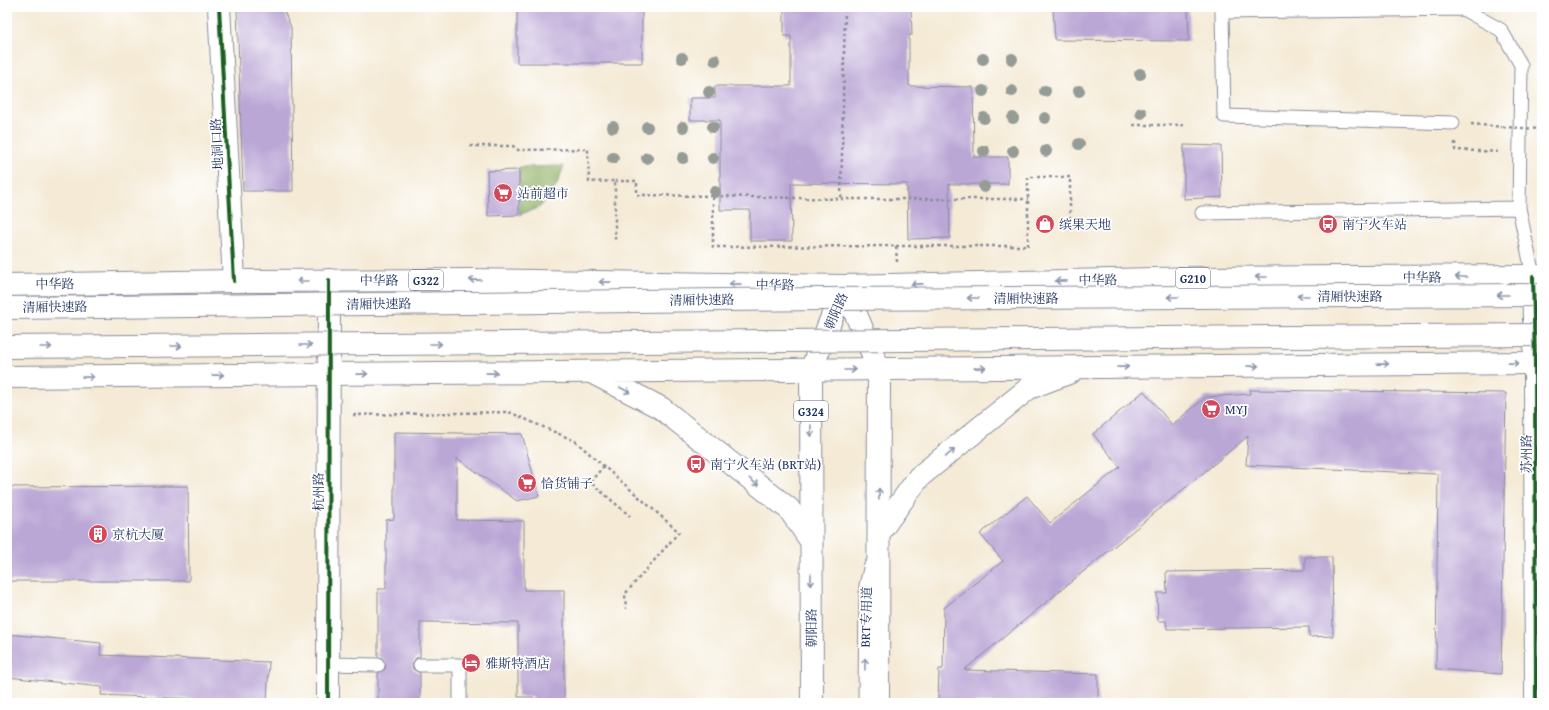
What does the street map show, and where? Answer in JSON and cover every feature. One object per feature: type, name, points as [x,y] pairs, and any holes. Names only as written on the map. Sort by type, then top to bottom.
[{"type":"main road","name":"地洞口路","points":[[219,7],[234,281]]},
{"type":"main road","name":"中华路","points":[[7,285],[234,281],[473,280],[844,286],[1199,278],[1539,283]]},
{"type":"main road","name":"杭州路","points":[[328,280],[328,703]]},
{"type":"main road","name":"清厢快速路","points":[[7,308],[805,299],[1539,283]]},
{"type":"main road","name":"苏州路","points":[[1536,703],[1540,364],[1539,283]]},
{"type":"main road","name":"朝阳路","points":[[844,286],[879,369],[878,703]]},
{"type":"main road","name":"朝阳路","points":[[812,703],[811,370],[844,286]]},
{"type":"main road","points":[[7,347],[1542,335]]},
{"type":"main road","points":[[7,377],[1540,364]]},
{"type":"main road","points":[[879,533],[919,477],[1030,388],[1084,367]]},
{"type":"main road","points":[[590,372],[661,408],[789,509],[811,541]]},
{"type":"lane","points":[[1453,123],[1224,116],[1222,12],[1453,8],[1463,9],[1501,30],[1521,65],[1519,208],[1539,283]]},
{"type":"lane","points":[[1202,213],[1519,208]]},
{"type":"lane","name":"BRT专用道","points":[[864,703],[866,585],[879,533]]},
{"type":"lane","points":[[328,664],[378,665]]},
{"type":"lane","points":[[420,665],[460,665],[460,703]]},
{"type":"path","points":[[841,198],[845,7]]},
{"type":"path","points":[[1453,123],[1542,129]]},
{"type":"path","points":[[1133,125],[1184,124]]},
{"type":"path","points":[[470,146],[513,146],[518,150],[588,149],[589,182],[636,181],[637,196],[1028,198]]},
{"type":"path","points":[[1455,150],[1520,153]]},
{"type":"path","points":[[713,196],[714,247],[1028,246],[1028,177],[1070,177],[1070,230]]},
{"type":"path","points":[[615,181],[615,240]]},
{"type":"path","points":[[896,246],[897,262]]},
{"type":"path","points":[[328,416],[509,412],[575,441],[679,532],[625,594],[626,609]]},
{"type":"path","points":[[604,466],[590,482],[630,516]]},
{"type":"green space","points":[[564,166],[556,187],[540,207],[519,215],[519,167]]},
{"type":"building","points":[[237,7],[282,7],[291,27],[293,191],[243,191]]},
{"type":"building","points":[[517,7],[642,7],[642,63],[517,63]]},
{"type":"building","points":[[784,7],[911,7],[912,35],[909,35],[909,86],[973,87],[974,157],[1008,157],[1008,184],[949,184],[950,238],[908,239],[907,184],[791,183],[792,241],[750,241],[750,210],[720,210],[720,120],[690,120],[690,98],[715,98],[715,86],[791,86],[791,36],[784,36]]},
{"type":"building","points":[[1053,7],[1188,7],[1189,41],[1055,40]]},
{"type":"building","points":[[1184,145],[1221,146],[1222,197],[1184,199]]},
{"type":"building","name":"站前超市","points":[[519,170],[519,215],[488,216],[487,171]]},
{"type":"building","points":[[1250,390],[1506,393],[1501,674],[1436,669],[1438,474],[1246,465],[1248,436],[964,670],[1098,674],[1098,703],[938,703],[939,669],[943,669],[944,608],[1003,561],[980,534],[1027,496],[1050,523],[1120,467],[1093,434],[1144,391],[1172,425],[1206,397],[1250,394]]},
{"type":"building","points":[[394,432],[522,434],[539,496],[517,501],[457,458],[457,520],[524,521],[524,590],[564,590],[564,703],[533,703],[533,697],[518,697],[518,623],[420,622],[420,657],[416,658],[412,665],[413,669],[420,673],[420,703],[378,703],[378,673],[385,669],[386,665],[382,658],[378,657],[378,589],[386,589],[386,520],[394,519]]},
{"type":"building","name":"京杭大厦","points":[[188,486],[189,581],[7,581],[7,487]]},
{"type":"building","points":[[1305,557],[1332,557],[1333,636],[1309,637],[1309,627],[1167,629],[1166,621],[1158,621],[1157,593],[1167,593],[1166,572],[1305,570]]},
{"type":"building","points":[[7,634],[101,643],[100,655],[269,662],[267,702],[101,695],[102,687],[7,677]]},
{"type":"cycle path","points":[[219,7],[234,281]]},
{"type":"cycle path","points":[[1533,276],[1535,363],[1536,703]]},
{"type":"cycle path","points":[[328,703],[329,280]]},
{"type":"place","name":"站前超市","points":[[503,193]]},
{"type":"place","name":"缤果天地","points":[[1045,224]]},
{"type":"place","name":"南宁火车站","points":[[1328,224]]},
{"type":"place","name":"MYJ","points":[[1211,409]]},
{"type":"place","name":"南宁火车站 (BRT站)","points":[[696,464]]},
{"type":"place","name":"恰货铺子","points":[[527,483]]},
{"type":"place","name":"京杭大厦","points":[[98,534]]},
{"type":"place","name":"雅斯特酒店","points":[[471,663]]}]
